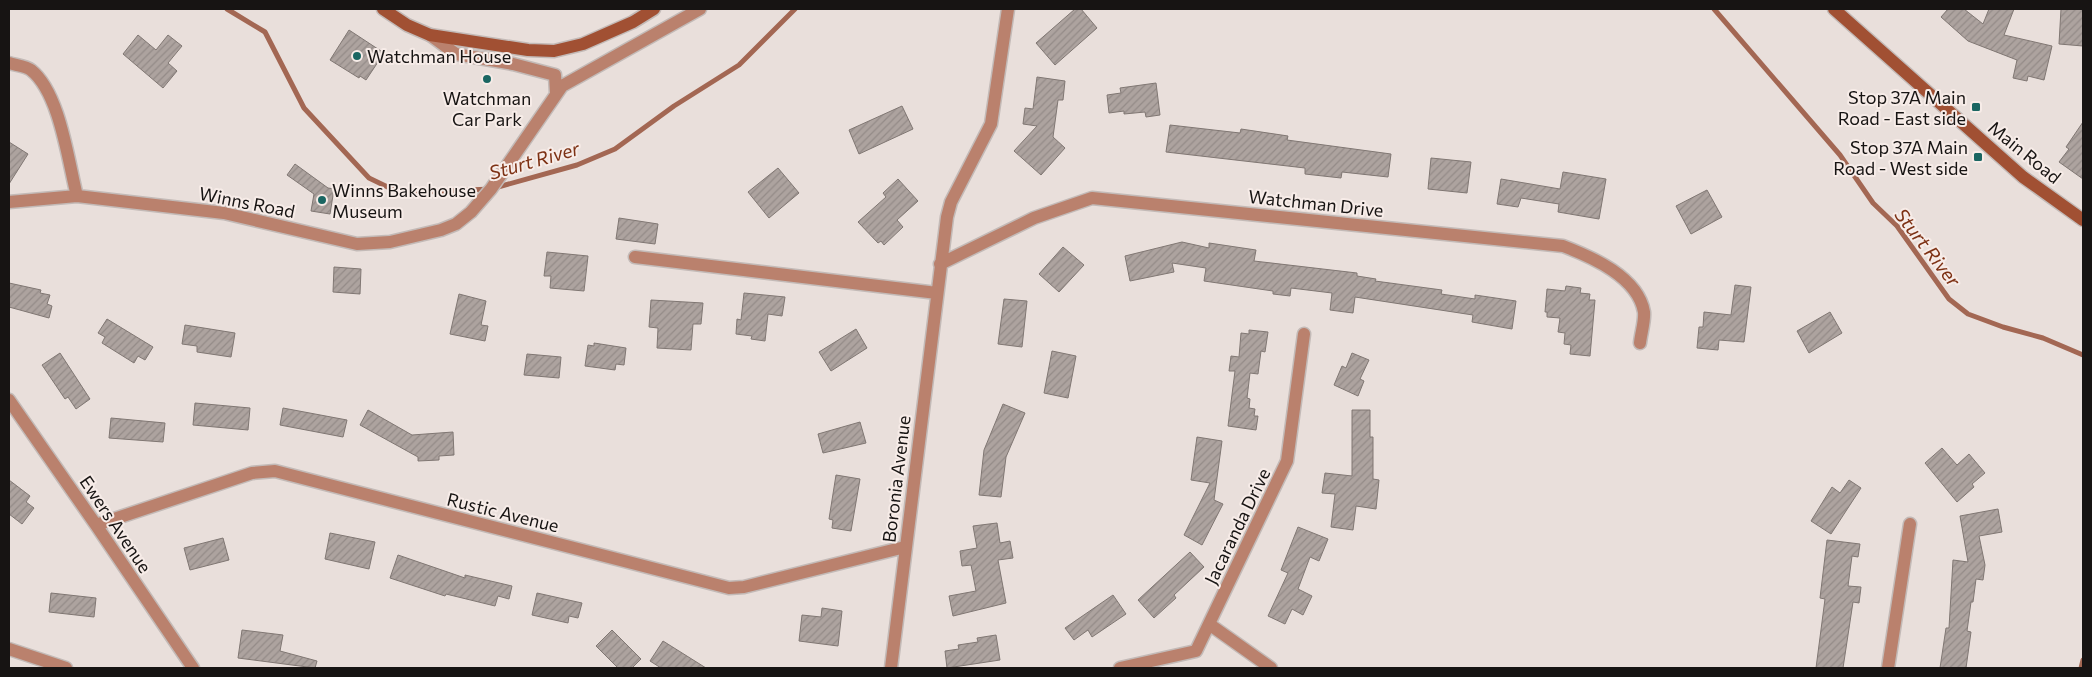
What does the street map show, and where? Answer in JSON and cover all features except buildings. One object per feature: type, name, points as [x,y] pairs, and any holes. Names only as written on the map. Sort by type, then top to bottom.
[{"type":"main road","points":[[383,9],[407,25],[430,35],[528,50],[554,51],[583,44],[633,22],[654,9]]},
{"type":"main road","name":"Main Road","points":[[1834,9],[2023,177],[2083,220]]},
{"type":"street","points":[[556,93],[562,86],[700,9]]},
{"type":"street","name":"Boronia Avenue","points":[[891,668],[940,264],[951,202],[991,124],[1008,9]]},
{"type":"street","points":[[430,35],[456,54],[513,64],[555,75],[556,93]]},
{"type":"street","points":[[9,63],[30,69],[45,87],[57,116],[77,196]]},
{"type":"street","name":"Winns Road","points":[[9,202],[77,196],[224,213],[357,244],[390,242],[441,230],[456,224],[471,212],[502,174],[556,93]]},
{"type":"street","name":"Watchman Drive","points":[[940,264],[1034,218],[1092,198],[1563,246],[1590,256],[1614,270],[1637,295],[1644,312],[1640,343]]},
{"type":"street","points":[[635,257],[937,293]]},
{"type":"street","name":"Jacaranda Drive","points":[[1120,668],[1196,651],[1288,461],[1304,334]]},
{"type":"street","name":"Ewers Avenue","points":[[9,400],[193,668]]},
{"type":"street","name":"Rustic Avenue","points":[[96,525],[252,473],[275,471],[729,588],[744,587],[905,547]]},
{"type":"street","points":[[1888,668],[1910,524]]},
{"type":"street","points":[[1209,624],[1271,668]]},
{"type":"street","points":[[9,649],[66,668]]},
{"type":"waterway","name":"Sturt River","points":[[227,9],[265,32],[304,108],[369,178],[400,193],[491,189],[577,165],[615,149],[674,106],[739,65],[795,9]]},
{"type":"waterway","name":"Sturt River","points":[[1714,9],[1840,155],[1873,203],[1897,226],[1949,299],[1968,314],[2003,327],[2043,338],[2083,355]]},
{"type":"waterway","name":"Sturt River","points":[[2081,668],[2083,660]]},
{"type":"place","name":"Watchman House","points":[[357,56]]},
{"type":"place","name":"Watchman Car Park","points":[[487,79]]},
{"type":"place","name":"Stop 37A Main Road - East side","points":[[1976,107]]},
{"type":"place","name":"Stop 37A Main Road - West side","points":[[1978,157]]},
{"type":"place","name":"Winns Bakehouse Museum","points":[[322,200]]}]
